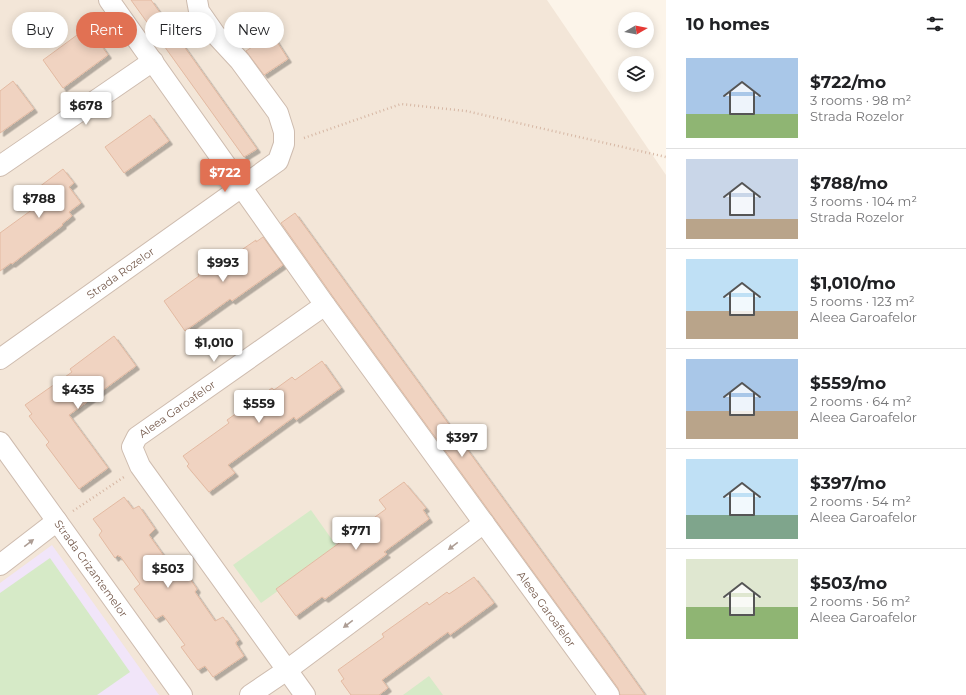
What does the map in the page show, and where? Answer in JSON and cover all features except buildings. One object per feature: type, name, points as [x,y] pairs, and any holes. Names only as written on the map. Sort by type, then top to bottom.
[{"type":"street","points":[[109,0],[325,305]]},
{"type":"street","points":[[198,0],[199,11],[211,28],[240,61],[278,114],[284,132],[284,144]]},
{"type":"street","points":[[0,166],[153,61]]},
{"type":"street","name":"Strada Rozelor","points":[[0,359],[278,161],[284,144]]},
{"type":"street","name":"Aleea Garoafelor","points":[[305,695],[140,466],[132,447],[137,437],[325,305],[609,695]]},
{"type":"street","name":"Strada Crizantemelor","points":[[0,442],[182,695]]},
{"type":"street","points":[[0,565],[57,521]]},
{"type":"street","points":[[250,695],[287,670],[484,523]]},
{"type":"path","points":[[284,144],[401,104],[466,111],[666,157]]},
{"type":"path","points":[[57,521],[140,466]]},
{"type":"shaded area","points":[[0,0],[547,0],[666,175],[666,695],[0,695]]},
{"type":"shaded area","points":[[52,545],[159,695],[0,695],[0,583]]},
{"type":"green space","points":[[311,510],[338,548],[261,603],[233,565]]},
{"type":"green space","points":[[50,558],[130,672],[97,695],[0,695],[0,593]]},
{"type":"green space","points":[[429,676],[443,695],[403,695]]}]
